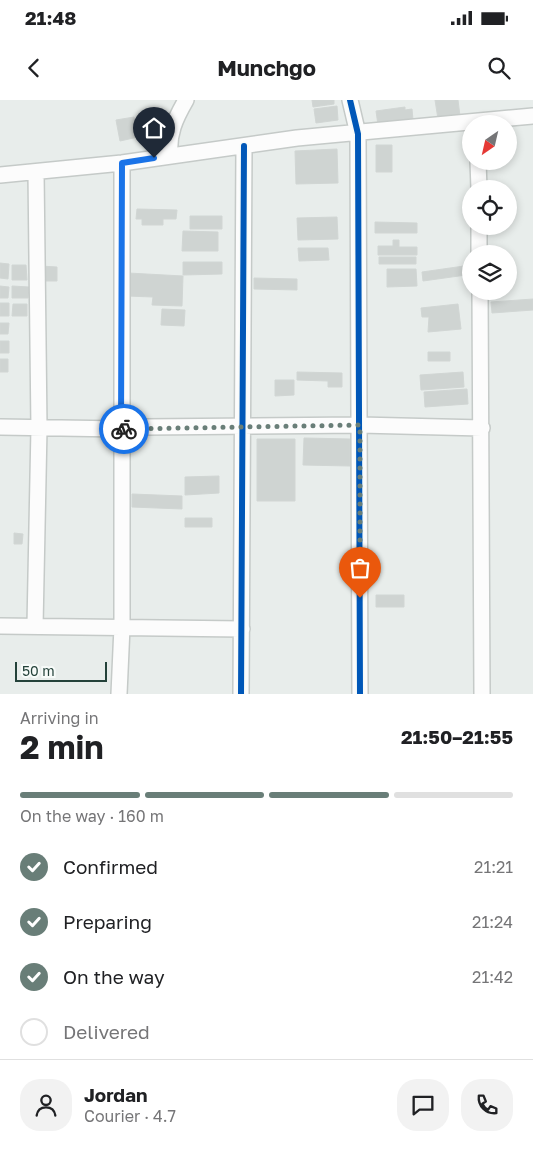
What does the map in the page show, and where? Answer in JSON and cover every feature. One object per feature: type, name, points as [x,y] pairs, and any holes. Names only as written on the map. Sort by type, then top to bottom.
[{"type":"street","points":[[350,100],[358,134],[360,694]]},
{"type":"street","points":[[170,156],[169,140],[181,102]]},
{"type":"street","points":[[518,118],[533,116]]},
{"type":"street","points":[[0,176],[122,163],[297,138],[462,124]]},
{"type":"street","points":[[241,694],[244,426],[244,146]]},
{"type":"street","points":[[119,694],[122,627],[122,163]]},
{"type":"street","points":[[35,626],[39,428],[36,172]]},
{"type":"street","points":[[480,300],[482,694]]},
{"type":"street","points":[[0,427],[121,429],[360,425],[482,428]]},
{"type":"street","points":[[0,626],[242,629]]},
{"type":"building","points":[[312,100],[334,100],[334,104],[313,107]]},
{"type":"building","points":[[435,100],[458,100],[460,116],[438,119]]},
{"type":"building","points":[[337,106],[338,120],[316,123],[314,109]]},
{"type":"building","points":[[405,107],[405,110],[412,109],[413,120],[378,125],[376,111]]},
{"type":"building","points":[[134,117],[138,137],[120,141],[116,120]]},
{"type":"building","points":[[376,145],[392,145],[392,172],[376,172]]},
{"type":"building","points":[[337,149],[338,183],[296,184],[295,151]]},
{"type":"building","points":[[137,209],[177,210],[176,219],[163,219],[163,225],[142,225],[142,219],[136,219]]},
{"type":"building","points":[[190,216],[222,216],[222,229],[190,229]]},
{"type":"building","points":[[337,217],[338,239],[298,240],[297,218]]},
{"type":"building","points":[[375,222],[417,223],[417,233],[375,233]]},
{"type":"building","points":[[183,231],[218,232],[218,251],[182,251]]},
{"type":"building","points":[[393,240],[399,240],[399,247],[417,247],[417,255],[378,255],[378,246],[393,246]]},
{"type":"building","points":[[298,248],[328,248],[329,260],[299,261]]},
{"type":"building","points":[[379,257],[416,257],[416,264],[379,264]]},
{"type":"building","points":[[183,262],[222,262],[222,274],[183,275]]},
{"type":"building","points":[[0,263],[9,264],[8,279],[0,278]]},
{"type":"building","points":[[12,265],[26,265],[27,280],[12,280]]},
{"type":"building","points":[[40,266],[57,267],[57,281],[39,281]]},
{"type":"building","points":[[462,266],[462,276],[423,281],[422,272]]},
{"type":"building","points":[[387,269],[416,269],[417,286],[387,287]]},
{"type":"building","points":[[128,273],[183,276],[182,306],[152,305],[153,297],[127,296]]},
{"type":"building","points":[[254,278],[297,279],[297,290],[254,289]]},
{"type":"building","points":[[0,286],[9,287],[8,298],[0,298]]},
{"type":"building","points":[[12,286],[29,287],[28,298],[12,298]]},
{"type":"building","points":[[533,299],[533,310],[492,313],[491,302]]},
{"type":"building","points":[[0,303],[9,303],[9,316],[0,316]]},
{"type":"building","points":[[13,304],[27,304],[27,316],[12,316]]},
{"type":"building","points":[[458,304],[461,329],[428,332],[429,317],[422,317],[421,308]]},
{"type":"building","points":[[162,309],[185,310],[184,326],[161,325]]},
{"type":"building","points":[[0,323],[9,323],[8,334],[0,334]]},
{"type":"building","points":[[0,341],[9,341],[9,353],[0,353]]},
{"type":"building","points":[[428,352],[450,352],[450,361],[428,361]]},
{"type":"building","points":[[0,359],[8,359],[8,372],[0,372]]},
{"type":"building","points":[[297,372],[342,373],[342,387],[328,387],[328,381],[297,380]]},
{"type":"building","points":[[463,372],[464,387],[421,390],[420,375]]},
{"type":"building","points":[[275,380],[294,380],[294,395],[275,396]]},
{"type":"building","points":[[467,389],[468,404],[425,407],[424,392]]},
{"type":"building","points":[[304,438],[350,439],[350,466],[303,465]]},
{"type":"building","points":[[257,439],[295,439],[295,501],[257,501]]},
{"type":"building","points":[[219,476],[219,493],[185,495],[185,477]]},
{"type":"building","points":[[132,494],[182,496],[182,509],[132,507]]},
{"type":"building","points":[[185,518],[212,518],[212,527],[185,527]]},
{"type":"building","points":[[14,533],[23,534],[22,544],[14,544]]},
{"type":"building","points":[[376,595],[404,595],[404,607],[376,607]]},
{"type":"cycle path","points":[[350,100],[358,134],[360,694]]},
{"type":"cycle path","points":[[241,694],[244,146]]},
{"type":"way so far","points":[[124,429],[145,427],[360,425],[360,598]]},
{"type":"route","points":[[124,429],[121,429],[122,163],[154,158]]}]
